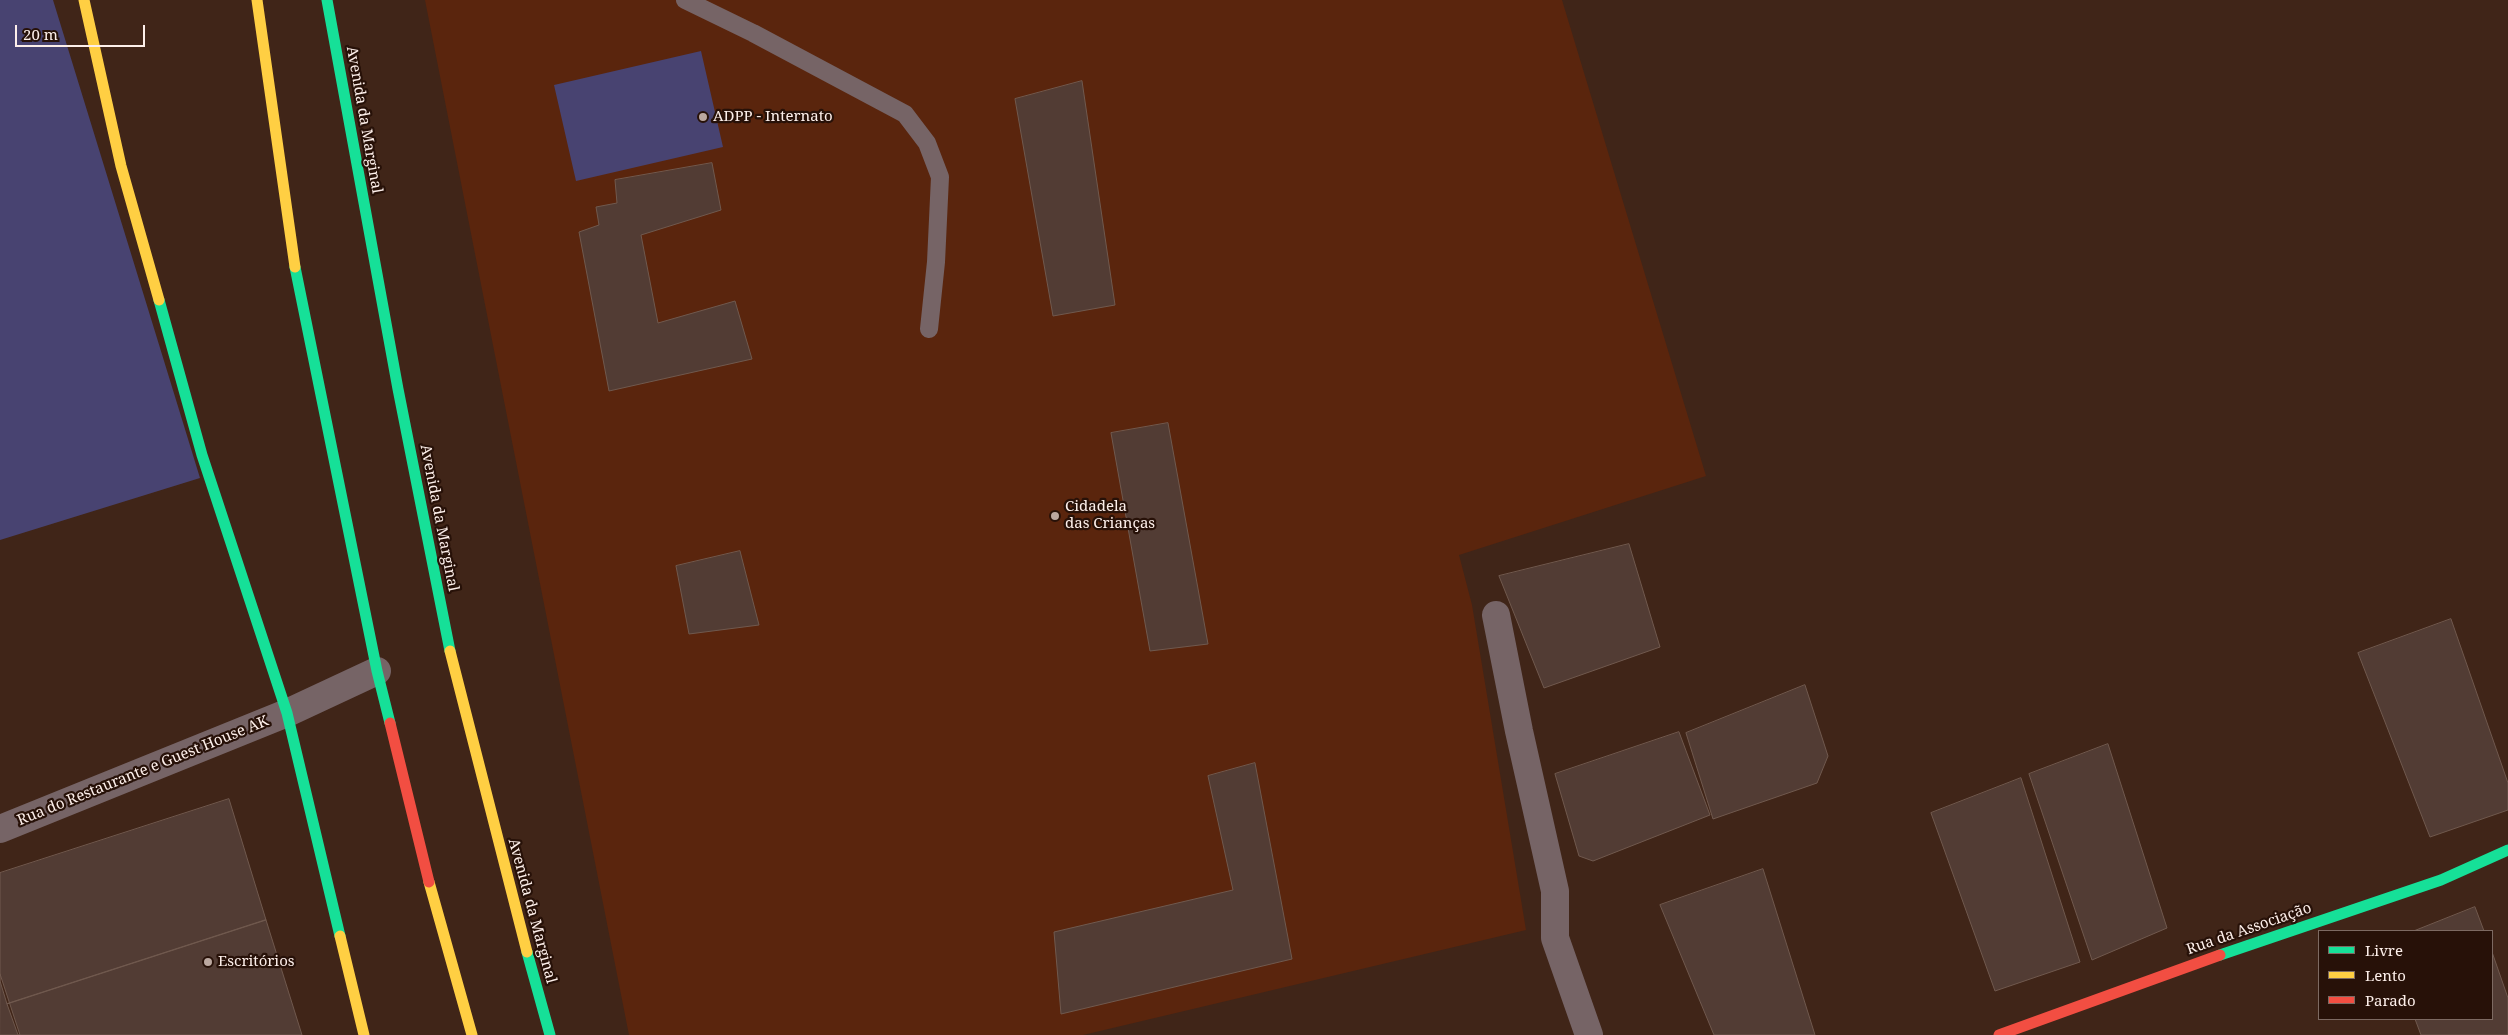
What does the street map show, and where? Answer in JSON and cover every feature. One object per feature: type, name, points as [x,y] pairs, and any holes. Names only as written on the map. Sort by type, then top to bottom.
[{"type":"main road","points":[[84,0],[121,166],[202,455],[287,714],[364,1035]]},
{"type":"main road","points":[[257,0],[292,255],[377,671],[438,921],[472,1035]]},
{"type":"main road","name":"Avenida da Marginal","points":[[327,0],[396,379],[448,645],[511,892],[550,1035]]},
{"type":"main road","name":"Rua da Associação","points":[[1999,1035],[2205,960],[2440,880],[2508,850]]},
{"type":"street","points":[[1496,614],[1519,731],[1555,891],[1555,938],[1589,1035]]},
{"type":"street","name":"Rua do Restaurante e Guest House AK","points":[[0,829],[287,714],[377,671]]},
{"type":"lane","points":[[685,0],[753,32],[905,114],[926,143],[940,177],[936,262],[929,329]]},
{"type":"shaded area","points":[[0,0],[53,0],[200,478],[0,540]]},
{"type":"shaded area","name":"Cidadela das Crianças","points":[[425,0],[1562,0],[1706,476],[1459,555],[1472,605],[1526,930],[1083,1035],[629,1035]]},
{"type":"shaded area","points":[[701,51],[723,147],[576,181],[554,85]]},
{"type":"building","points":[[1082,81],[1115,305],[1053,316],[1015,99]]},
{"type":"building","points":[[712,163],[721,210],[641,235],[658,323],[735,301],[752,359],[609,391],[579,232],[599,225],[596,207],[617,203],[615,180]]},
{"type":"building","points":[[1168,423],[1208,644],[1150,651],[1111,433]]},
{"type":"building","points":[[1629,544],[1660,647],[1544,688],[1499,576]]},
{"type":"building","points":[[740,551],[759,625],[689,634],[676,566]]},
{"type":"building","points":[[2451,619],[2508,783],[2508,810],[2430,837],[2358,653]]},
{"type":"building","points":[[1805,685],[1828,756],[1817,783],[1713,819],[1686,733]]},
{"type":"building","points":[[1679,732],[1710,815],[1593,861],[1579,856],[1555,774]]},
{"type":"building","points":[[2108,744],[2167,928],[2092,960],[2029,774]]},
{"type":"building","points":[[1255,763],[1292,959],[1061,1014],[1054,932],[1233,890],[1208,776]]},
{"type":"building","points":[[2021,778],[2080,962],[1995,991],[1931,813]]},
{"type":"building","points":[[229,799],[266,920],[7,1004],[0,981],[0,873]]},
{"type":"building","points":[[1763,869],[1815,1035],[1714,1035],[1660,905]]},
{"type":"building","points":[[2475,907],[2484,930],[2417,930]]},
{"type":"building","name":"Escritórios","points":[[266,920],[302,1035],[18,1035],[7,1004]]},
{"type":"building","points":[[2493,955],[2508,998],[2508,1035],[2421,1035],[2415,1020],[2493,1020]]},
{"type":"building","points":[[0,974],[20,1035],[0,1035]]},
{"type":"traffic: fast","points":[[327,0],[398,389],[450,651]]},
{"type":"traffic: fast","points":[[295,267],[377,671],[390,723]]},
{"type":"traffic: fast","points":[[159,300],[202,455],[287,713],[340,936]]},
{"type":"traffic: fast","points":[[2220,955],[2441,880],[2508,850]]},
{"type":"traffic: fast","points":[[527,952],[550,1035]]},
{"type":"traffic: slow","points":[[84,0],[121,166],[159,300]]},
{"type":"traffic: slow","points":[[257,0],[295,267]]},
{"type":"traffic: slow","points":[[450,651],[527,952]]},
{"type":"traffic: slow","points":[[429,882],[472,1035]]},
{"type":"traffic: slow","points":[[340,936],[364,1035]]},
{"type":"traffic: jam","points":[[390,723],[429,882]]},
{"type":"traffic: jam","points":[[1999,1035],[2220,955]]},
{"type":"place","name":"ADPP - Internato","points":[[703,117]]},
{"type":"place","name":"Cidadela das Crianças","points":[[1055,516]]},
{"type":"place","name":"Escritórios","points":[[208,962]]}]
